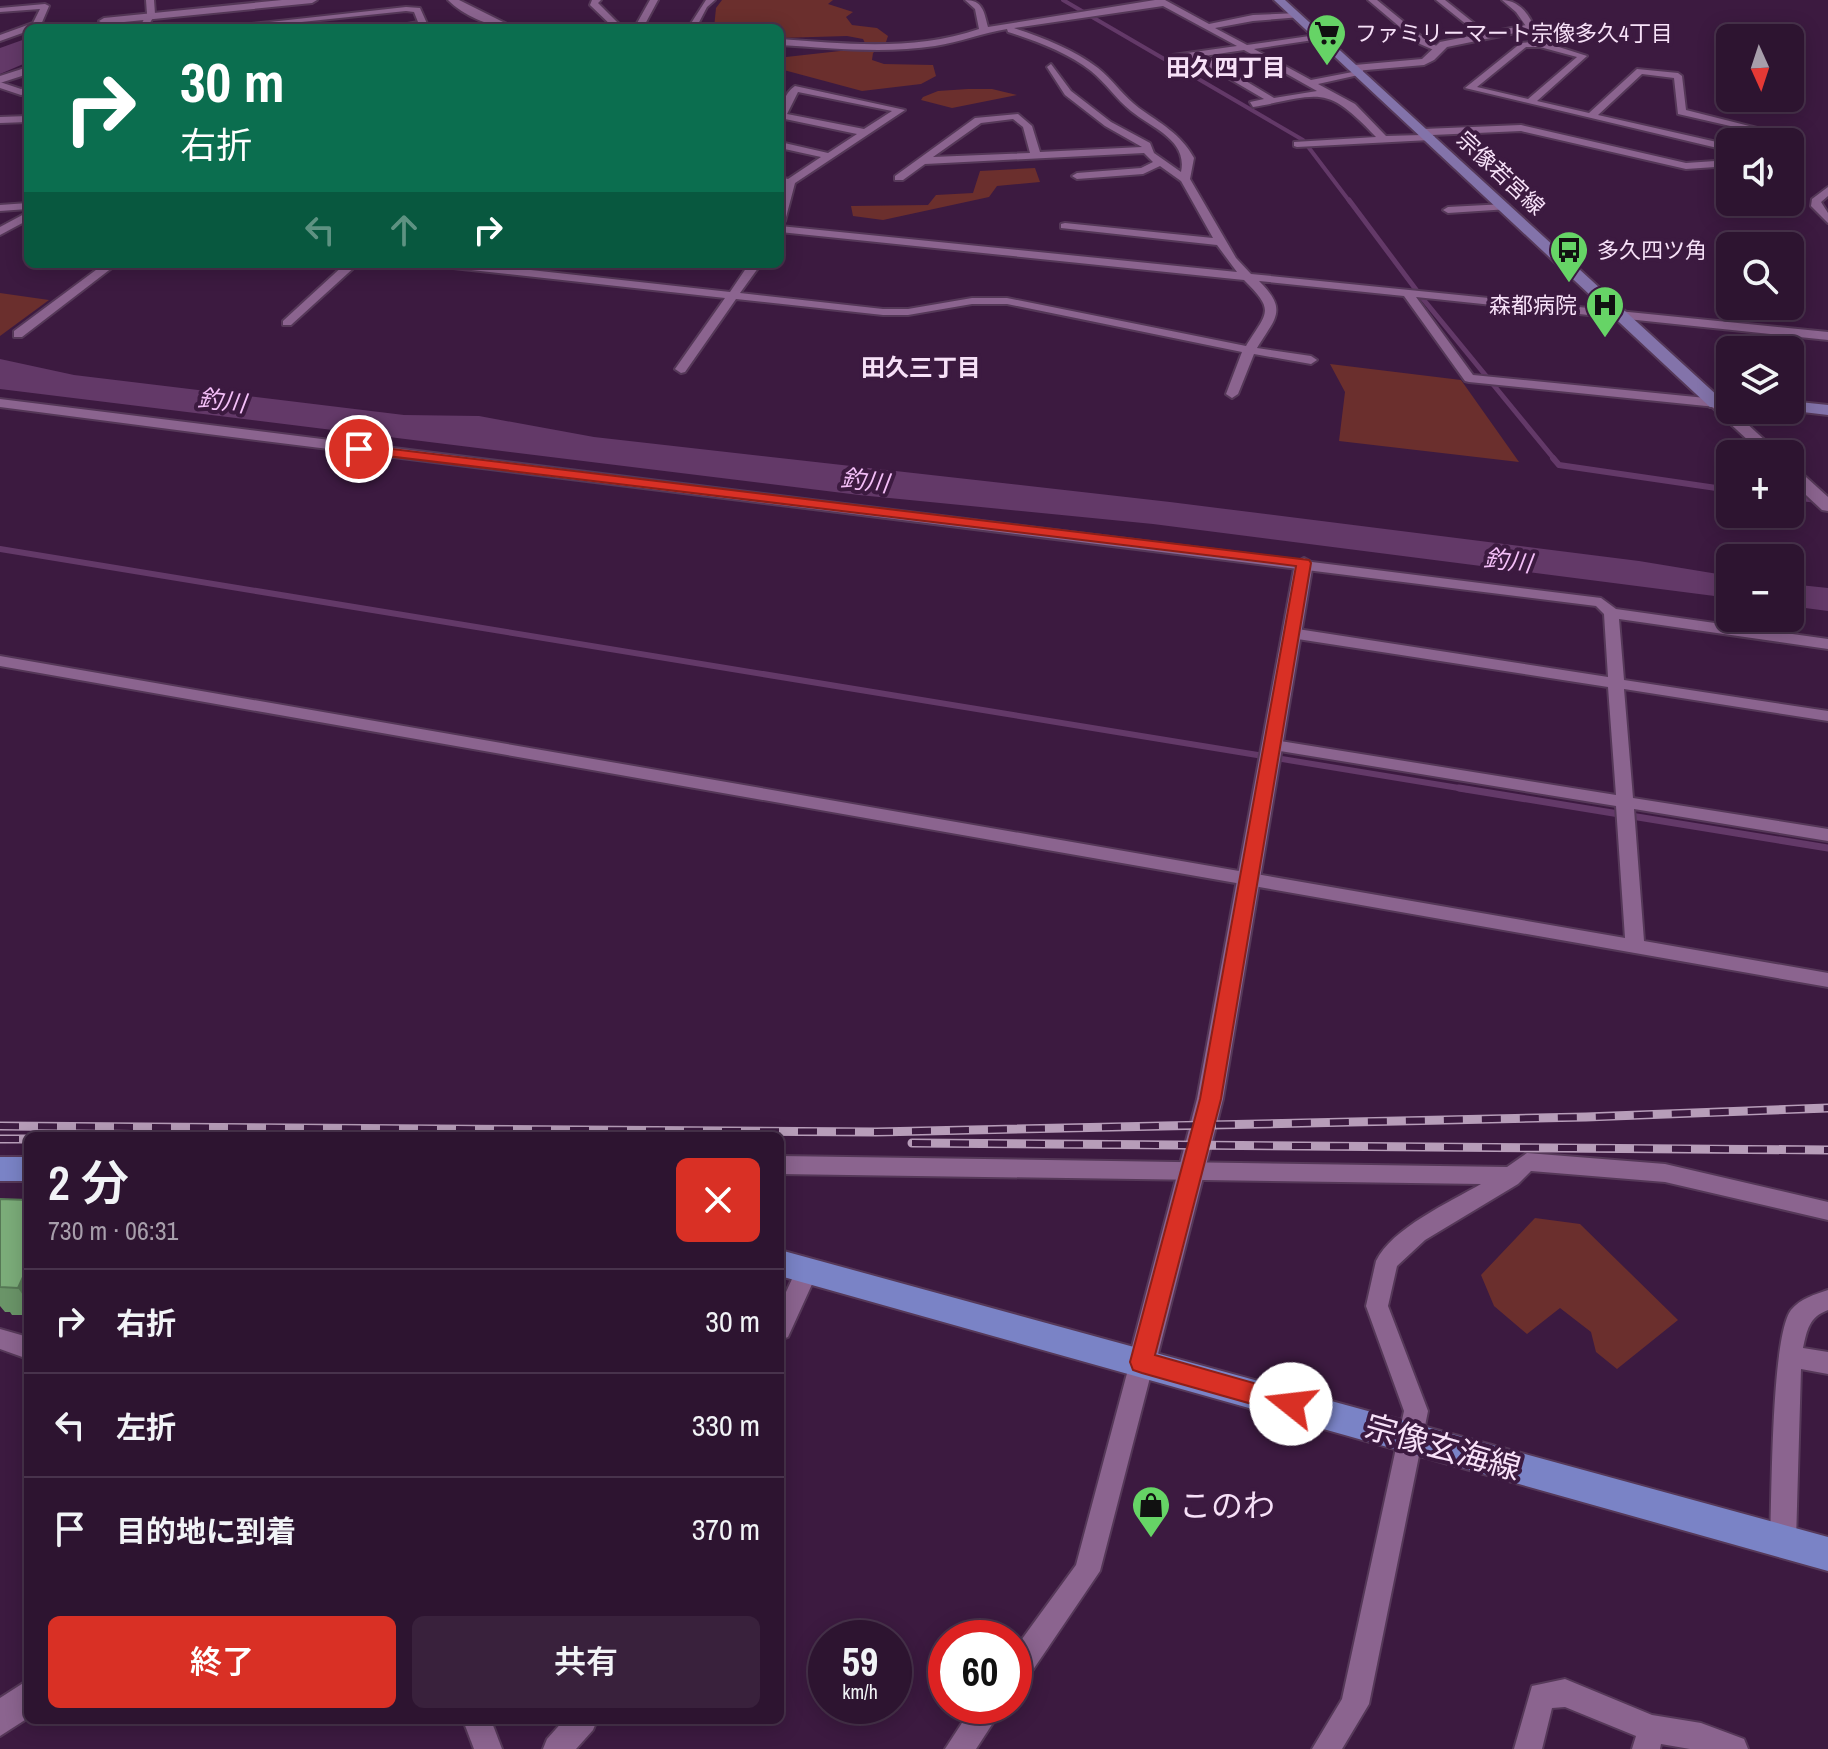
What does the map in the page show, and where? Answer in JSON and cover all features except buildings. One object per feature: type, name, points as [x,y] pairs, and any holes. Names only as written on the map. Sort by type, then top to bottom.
[{"type":"main road","name":"宗像若宮線","points":[[1279,0],[1623,316],[1716,397]]},
{"type":"main road","points":[[1804,407],[1828,410]]},
{"type":"main road","points":[[0,1169],[24,1169]]},
{"type":"main road","name":"宗像玄海線","points":[[794,1267],[1828,1554]]},
{"type":"street","points":[[145,24],[150,16],[150,0]]},
{"type":"street","points":[[103,21],[312,0]]},
{"type":"street","points":[[453,0],[464,9],[500,24]]},
{"type":"street","points":[[597,0],[593,3],[615,24]]},
{"type":"street","points":[[642,24],[654,0]]},
{"type":"street","points":[[694,24],[711,0]]},
{"type":"street","points":[[969,0],[979,8],[984,30]]},
{"type":"street","points":[[1372,0],[1423,42],[1436,48],[1531,27],[1512,1]]},
{"type":"street","points":[[1440,0],[1485,35]]},
{"type":"street","points":[[784,42],[874,47],[942,41],[984,30],[1162,1],[1352,106],[1384,140]]},
{"type":"street","points":[[0,10],[45,6],[37,24]]},
{"type":"street","points":[[259,24],[406,9],[417,10],[423,24]]},
{"type":"street","points":[[1210,26],[1253,18],[1298,15]]},
{"type":"street","points":[[1000,28],[1039,39],[1094,69],[1134,109],[1160,125],[1184,149],[1189,158],[1185,179]]},
{"type":"street","points":[[0,38],[24,30]]},
{"type":"street","points":[[1173,58],[1320,36]]},
{"type":"street","points":[[1530,102],[1583,56],[1540,44],[1524,45],[1470,88],[1530,102],[1716,145]]},
{"type":"street","points":[[1309,83],[1357,70],[1424,62],[1432,57],[1436,48]]},
{"type":"street","points":[[1195,55],[1273,101]]},
{"type":"street","points":[[1036,67],[1067,67],[1105,79]]},
{"type":"street","points":[[1051,67],[1068,93],[1108,124],[1147,145],[1147,150],[1185,179],[1231,260],[1270,299],[1272,314],[1249,351],[1232,394]]},
{"type":"street","points":[[1591,116],[1640,71],[1678,76],[1681,112],[1751,128]]},
{"type":"street","points":[[0,83],[24,72]]},
{"type":"street","points":[[0,83],[24,91]]},
{"type":"street","points":[[784,113],[795,89],[900,110],[785,181]]},
{"type":"street","points":[[1253,104],[1325,92]]},
{"type":"street","points":[[899,178],[978,120],[1015,116],[1027,126],[1036,155]]},
{"type":"street","points":[[784,117],[864,132]]},
{"type":"street","points":[[0,120],[24,119]]},
{"type":"street","points":[[1297,144],[1521,128],[1686,166],[1716,164]]},
{"type":"street","points":[[784,146],[826,155]]},
{"type":"street","points":[[922,161],[1147,150]]},
{"type":"street","points":[[1077,176],[1143,171],[1161,162]]},
{"type":"street","points":[[1828,190],[1816,201],[1816,206],[1828,220]]},
{"type":"street","points":[[0,208],[24,206]]},
{"type":"street","points":[[1448,210],[1505,207]]},
{"type":"street","points":[[0,232],[24,217]]},
{"type":"street","points":[[1065,226],[1220,242]]},
{"type":"street","points":[[784,229],[1828,336]]},
{"type":"street","points":[[18,334],[106,268]]},
{"type":"street","points":[[287,323],[348,268]]},
{"type":"street","points":[[483,268],[883,312],[908,312],[972,301],[1007,301],[1249,351],[1311,360]]},
{"type":"street","points":[[681,369],[752,268]]},
{"type":"street","points":[[1408,294],[1469,378],[1716,402]]},
{"type":"street","points":[[0,403],[244,436],[1304,563],[1601,602],[1611,613],[1635,945]]},
{"type":"street","points":[[1743,424],[1759,440]]},
{"type":"street","points":[[1804,484],[1828,506]]},
{"type":"street","points":[[1032,1648],[1087,1571],[1210,1099],[1304,563]]},
{"type":"street","points":[[1611,613],[1828,644]]},
{"type":"street","points":[[1291,633],[1828,716]]},
{"type":"street","points":[[0,661],[1828,980]]},
{"type":"street","points":[[1274,745],[1828,835]]},
{"type":"street","points":[[1326,1749],[1355,1704],[1416,1411],[1377,1306],[1387,1261],[1417,1233],[1512,1176],[1527,1162],[1665,1173],[1828,1211]]},
{"type":"street","points":[[784,1165],[1512,1176]]},
{"type":"street","points":[[784,1312],[794,1267]]},
{"type":"street","points":[[1783,1541],[1790,1356],[1798,1319],[1810,1306],[1828,1300]]},
{"type":"street","points":[[0,1339],[24,1347]]},
{"type":"street","points":[[1790,1356],[1828,1363]]},
{"type":"street","points":[[1528,1749],[1542,1696],[1565,1693],[1649,1739],[1701,1737],[1734,1749]]},
{"type":"street","points":[[0,1719],[24,1700]]},
{"type":"street","points":[[557,1749],[579,1724]]},
{"type":"street","points":[[959,1749],[977,1724]]},
{"type":"shaded area","points":[[722,0],[833,0],[828,4],[853,12],[846,17],[852,25],[877,28],[888,36],[886,42],[873,53],[872,60],[884,64],[933,65],[936,76],[921,84],[862,91],[784,70],[786,57],[858,49],[865,43],[863,39],[847,36],[784,38],[784,24],[714,24],[716,8]]},
{"type":"shaded area","points":[[992,89],[1017,95],[952,108],[921,100],[938,91]]},
{"type":"shaded area","points":[[1035,168],[1040,182],[997,186],[989,197],[883,220],[853,216],[851,206],[928,205],[936,195],[973,193],[980,171]]},
{"type":"shaded area","points":[[0,293],[49,300],[0,336]]},
{"type":"shaded area","points":[[1330,364],[1461,380],[1519,462],[1339,441],[1345,392]]},
{"type":"shaded area","points":[[1535,1218],[1580,1224],[1678,1320],[1617,1369],[1596,1352],[1591,1332],[1560,1308],[1527,1334],[1494,1306],[1481,1275]]},
{"type":"water","points":[[24,39],[24,64],[0,74],[0,48]]},
{"type":"water","name":"釣川","points":[[0,359],[74,375],[404,415],[479,416],[594,437],[1170,502],[1639,561],[1716,574],[1716,596],[1153,524],[859,495],[0,389]]},
{"type":"water","points":[[1804,585],[1828,588],[1828,611],[1804,608]]},
{"type":"waterway","points":[[1063,0],[1303,140],[1350,202]]},
{"type":"waterway","points":[[1349,200],[1423,299],[1555,460]]},
{"type":"waterway","points":[[1553,458],[1559,465],[1716,488]]},
{"type":"waterway","points":[[1804,498],[1828,501]]},
{"type":"waterway","points":[[0,549],[1471,790]]},
{"type":"waterway","points":[[1459,788],[1828,848]]},
{"type":"railway","points":[[0,1126],[876,1132],[1586,1117],[1828,1108]]},
{"type":"railway","points":[[0,1139],[24,1139]]},
{"type":"railway","points":[[912,1143],[1828,1150]]},
{"type":"place","name":"ファミリーマート宗像多久4丁目","points":[[1327,67]]},
{"type":"place","name":"多久四ツ角","points":[[1569,284]]},
{"type":"place","name":"森都病院","points":[[1605,339]]},
{"type":"place","name":"このわ","points":[[1151,1539]]},
{"type":"district","name":"田久四丁目","points":[[1226,67]]},
{"type":"district","name":"田久三丁目","points":[[921,367]]},
{"type":"route","points":[[359,449],[1304,563],[1210,1099],[1142,1362],[1291,1404]]}]
